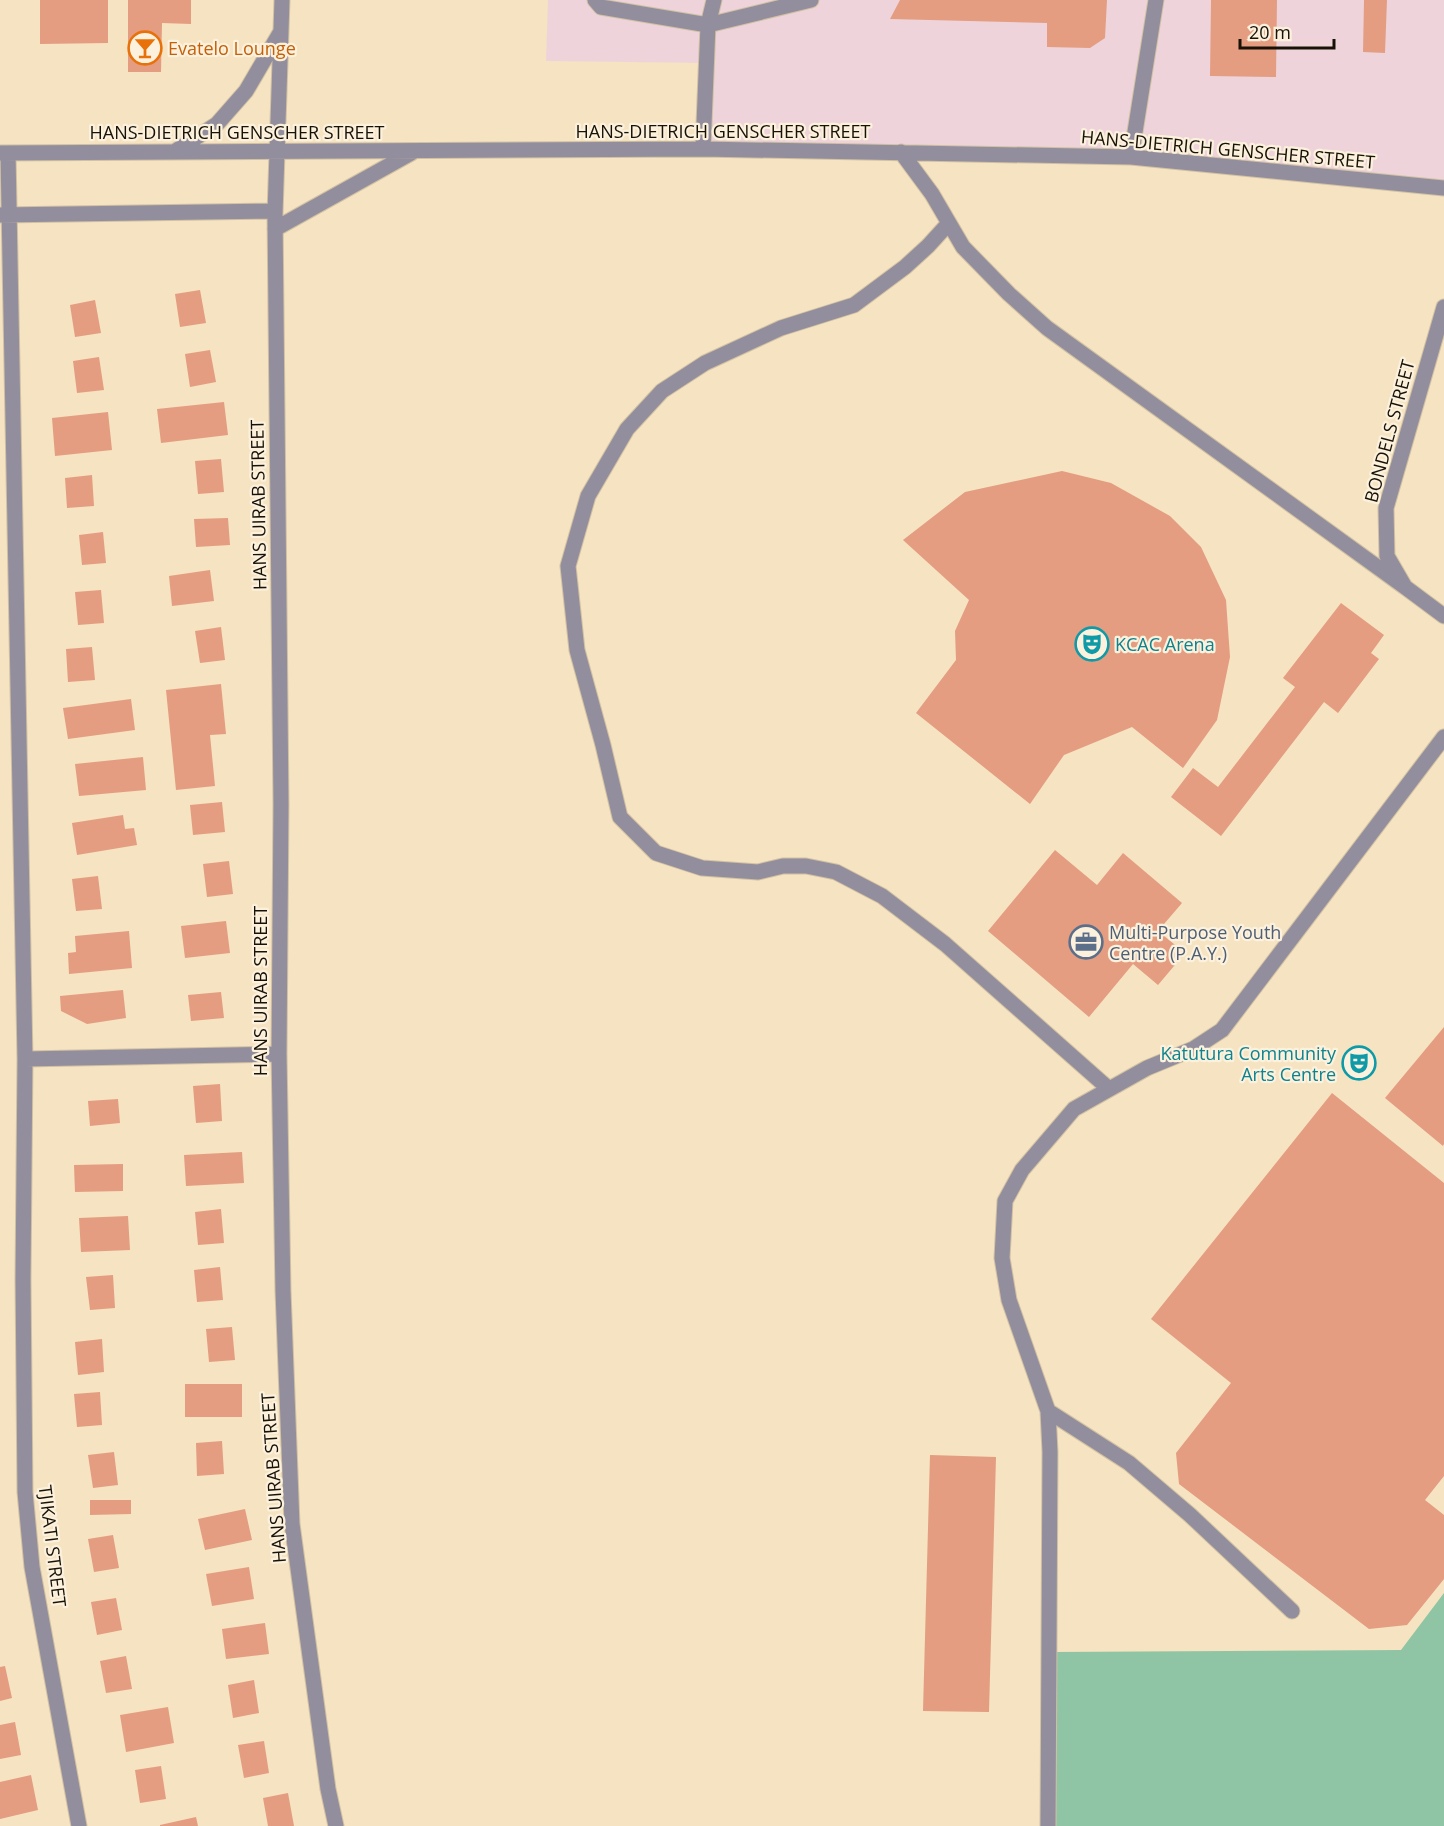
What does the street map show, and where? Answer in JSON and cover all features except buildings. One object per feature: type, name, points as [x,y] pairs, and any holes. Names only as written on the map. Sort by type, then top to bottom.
[{"type":"street","name":"HANS UIRAB STREET","points":[[282,0],[275,230],[281,804],[279,1054],[283,1302],[292,1524],[328,1789],[336,1826]]},
{"type":"street","points":[[595,0],[601,7],[708,25],[811,0]]},
{"type":"street","points":[[704,149],[708,25],[714,0]]},
{"type":"street","points":[[1131,157],[1156,0]]},
{"type":"street","points":[[174,152],[218,124],[246,91],[281,30]]},
{"type":"street","name":"HANS-DIETRICH GENSCHER STREET","points":[[4,153],[704,149],[1131,157],[1444,188]]},
{"type":"street","points":[[275,230],[416,151]]},
{"type":"street","points":[[901,152],[932,194],[963,247],[1009,294],[1047,328],[1405,587]]},
{"type":"street","name":"TJIKATI STREET","points":[[4,153],[25,1059],[23,1279],[25,1492],[32,1567],[79,1826]]},
{"type":"street","points":[[5,215],[275,211]]},
{"type":"street","points":[[949,223],[905,267],[854,304],[781,328],[705,363],[662,391],[627,429],[588,496],[568,566],[577,650],[620,817],[656,852],[702,868],[758,872],[783,866],[806,866],[836,872],[882,896],[945,944],[1108,1088]]},
{"type":"street","name":"BONDELS STREET","points":[[1444,307],[1386,508],[1388,556],[1405,587],[1444,616]]},
{"type":"street","points":[[1048,1826],[1050,1452],[1048,1411],[1009,1300],[1002,1258],[1005,1201],[1022,1170],[1074,1109],[1108,1088],[1193,1048],[1222,1030],[1444,736]]},
{"type":"street","points":[[25,1059],[279,1054]]},
{"type":"street","points":[[1048,1411],[1129,1462],[1293,1611]]},
{"type":"shaded area","points":[[548,0],[1444,0],[1444,188],[1131,157],[704,149],[707,63],[546,61]]},
{"type":"green space","points":[[1444,1593],[1444,1826],[1052,1826],[1053,1652],[1401,1650]]},
{"type":"place","name":"Evatelo Lounge","points":[[145,48]]},
{"type":"place","name":"KCAC Arena","points":[[1092,644]]},
{"type":"place","name":"Multi-Purpose Youth Centre (P.A.Y.)","points":[[1086,942]]},
{"type":"place","name":"Katutura Community Arts Centre","points":[[1359,1063]]}]
